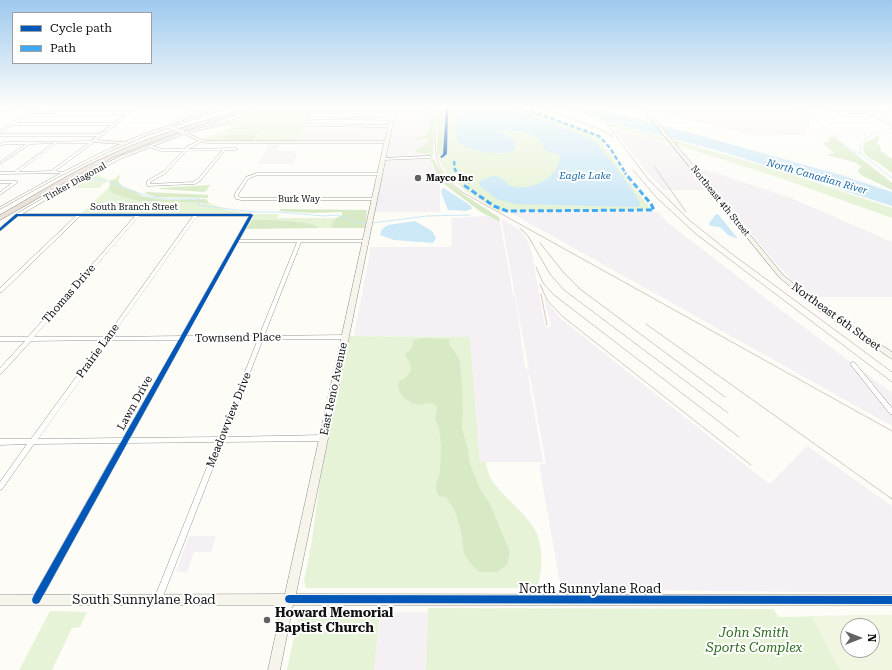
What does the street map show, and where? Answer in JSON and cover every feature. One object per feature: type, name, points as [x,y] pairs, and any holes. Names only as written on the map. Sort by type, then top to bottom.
[{"type":"highway","name":"Tinker Diagonal","points":[[0,214],[112,154],[147,139]]},
{"type":"highway","name":"Tinker Diagonal","points":[[0,218],[75,173],[152,139]]},
{"type":"highway","points":[[75,173],[112,149]]},
{"type":"highway","points":[[75,173],[126,155]]},
{"type":"street","name":"Tinker Diagonal","points":[[0,208],[63,172],[135,139]]},
{"type":"street","name":"Tinker Diagonal","points":[[0,225],[84,176],[126,155],[167,139]]},
{"type":"street","points":[[197,139],[214,142],[387,142]]},
{"type":"street","name":"Northeast 4th Street","points":[[670,139],[781,276]]},
{"type":"street","points":[[0,145],[4,143],[92,141],[125,143]]},
{"type":"street","points":[[52,172],[92,141]]},
{"type":"street","points":[[201,141],[186,149],[165,172],[148,182],[148,185],[190,184],[198,181],[224,149]]},
{"type":"street","points":[[0,163],[30,142]]},
{"type":"street","points":[[15,173],[57,142]]},
{"type":"street","name":"East Reno Avenue","points":[[274,670],[387,142]]},
{"type":"street","points":[[149,146],[160,150],[236,149]]},
{"type":"street","points":[[383,159],[430,157]]},
{"type":"street","points":[[0,173],[63,172]]},
{"type":"street","name":"Burk Way","points":[[375,199],[242,199],[236,197],[247,178],[257,174],[380,174]]},
{"type":"street","points":[[0,182],[16,182],[0,194]]},
{"type":"street","points":[[0,203],[8,203]]},
{"type":"street","points":[[0,230],[17,215]]},
{"type":"street","name":"South Branch Street","points":[[17,215],[251,215]]},
{"type":"street","points":[[0,291],[79,215]]},
{"type":"street","name":"Thomas Drive","points":[[0,372],[138,215]]},
{"type":"street","name":"Prairie Lane","points":[[0,487],[196,215]]},
{"type":"street","name":"Lawn Drive","points":[[36,600],[251,215]]},
{"type":"street","points":[[237,241],[366,241]]},
{"type":"street","name":"Meadowview Drive","points":[[158,599],[299,241]]},
{"type":"street","name":"Northeast 6th Street","points":[[781,276],[813,303],[892,356]]},
{"type":"street","name":"Townsend Place","points":[[0,339],[345,337]]},
{"type":"street","points":[[853,364],[892,412]]},
{"type":"street","points":[[0,442],[125,441],[222,438],[324,438]]},
{"type":"street","name":"South Sunnylane Road","points":[[0,600],[289,599]]},
{"type":"street","name":"North Sunnylane Road","points":[[289,599],[892,600]]},
{"type":"shaded area","points":[[298,139],[384,139],[384,141],[297,141]]},
{"type":"shaded area","points":[[390,139],[428,139],[432,166],[440,181],[440,212],[375,212]]},
{"type":"shaded area","points":[[621,139],[652,139],[671,145],[708,190],[664,190],[647,172]]},
{"type":"shaded area","points":[[269,143],[281,143],[277,151],[298,151],[293,164],[258,164]]},
{"type":"shaded area","points":[[695,166],[791,198],[892,242],[892,297],[813,297],[795,284],[773,260]]},
{"type":"shaded area","points":[[658,212],[667,222],[892,393],[892,426],[511,213]]},
{"type":"shaded area","points":[[488,216],[500,222],[513,295],[515,296],[525,368],[529,370],[501,218],[521,231],[528,242],[532,254],[545,326],[549,328],[551,326],[544,298],[561,319],[768,483],[770,484],[807,446],[892,506],[892,593],[561,589],[539,464],[546,464],[530,375],[528,376],[543,462],[480,462],[470,337],[354,336],[371,247],[452,247],[451,218]]},
{"type":"shaded area","points":[[189,536],[216,536],[211,552],[194,552],[187,572],[176,572]]},
{"type":"shaded area","points":[[380,612],[428,612],[426,670],[374,670]]},
{"type":"green space","points":[[203,139],[298,139],[297,141],[209,141]]},
{"type":"green space","points":[[222,139],[252,139],[251,141]]},
{"type":"green space","points":[[428,139],[434,139],[433,155],[415,152],[417,149],[423,147],[424,144],[428,142]]},
{"type":"green space","points":[[438,139],[600,139],[627,179],[652,210],[500,212],[465,191],[446,173],[439,160],[437,150]]},
{"type":"green space","points":[[438,139],[443,139],[442,155],[437,154]]},
{"type":"green space","points":[[657,139],[667,139],[670,143]]},
{"type":"green space","points":[[828,139],[837,139],[892,183],[892,190],[861,175],[858,171],[861,166],[854,162],[827,155],[834,153],[823,143],[830,141]]},
{"type":"green space","points":[[871,139],[879,139],[877,143],[880,146],[881,151],[892,159],[892,173],[864,153],[863,150],[865,142]]},
{"type":"green space","points":[[673,140],[775,169],[892,208],[892,218],[780,178],[677,145]]},
{"type":"green space","points":[[430,159],[434,159],[446,178],[454,186],[462,193],[499,217],[500,222],[481,212],[440,181]]},
{"type":"green space","points":[[92,172],[108,180],[99,188],[66,188]]},
{"type":"green space","points":[[119,175],[118,181],[123,187],[135,191],[142,196],[169,200],[206,199],[209,203],[139,201],[114,194],[109,190],[110,180],[115,179]]},
{"type":"green space","points":[[210,185],[204,192],[159,188]]},
{"type":"green space","points":[[109,187],[109,190],[139,201],[209,203],[240,213],[82,213]]},
{"type":"green space","points":[[144,193],[208,195],[208,198],[156,197]]},
{"type":"green space","points":[[281,209],[367,210],[365,228],[331,228],[335,220],[342,215],[342,212],[313,213],[279,211]]},
{"type":"green space","points":[[254,214],[279,214],[277,218],[336,218],[331,228],[319,228],[318,226],[281,220],[252,220]]},
{"type":"green space","points":[[252,220],[294,221],[318,226],[319,228],[246,229]]},
{"type":"green space","points":[[350,336],[470,337],[480,462],[486,462],[490,478],[534,528],[540,542],[542,558],[537,588],[306,588],[304,581],[312,540],[320,480]]},
{"type":"green space","points":[[423,338],[449,339],[449,345],[460,361],[463,399],[462,428],[468,450],[469,461],[479,487],[490,504],[510,552],[507,565],[497,572],[479,572],[471,564],[464,554],[461,531],[455,511],[446,497],[439,496],[436,491],[436,484],[440,473],[441,446],[439,427],[435,420],[437,407],[432,403],[418,405],[412,403],[405,399],[400,393],[398,385],[399,381],[407,376],[411,370],[410,363],[405,356],[406,353],[411,349],[414,340]]},
{"type":"green space","name":"John Smith Sports Complex","points":[[428,608],[774,609],[778,617],[892,615],[892,670],[426,670]]},
{"type":"green space","points":[[50,611],[87,612],[80,627],[72,628],[52,670],[19,670]]},
{"type":"green space","points":[[299,612],[380,612],[374,670],[287,670]]},
{"type":"green space","points":[[892,615],[892,670],[840,670],[811,616]]},
{"type":"water","name":"Eagle Lake","points":[[457,139],[512,139],[515,145],[515,149],[510,152],[503,153],[486,152],[478,151],[458,142]]},
{"type":"water","name":"Eagle Lake","points":[[592,139],[597,143],[621,174],[640,205],[638,207],[515,204],[497,199],[480,186],[479,182],[496,176],[511,186],[527,187],[536,185],[550,176],[556,170],[560,155],[545,150],[540,140]]},
{"type":"water","name":"North Canadian River","points":[[675,139],[713,139],[841,175],[892,192],[892,206],[720,151]]},
{"type":"water","points":[[444,188],[471,206],[472,209],[466,211],[448,210],[441,192]]},
{"type":"water","points":[[716,214],[719,215],[738,239],[728,235],[720,227],[710,226],[709,223]]},
{"type":"water","points":[[415,221],[432,231],[436,238],[433,243],[394,240],[380,235],[382,229],[388,225]]},
{"type":"waterway","points":[[839,139],[855,152],[861,154]]},
{"type":"waterway","points":[[861,154],[860,145],[867,139]]},
{"type":"waterway","points":[[861,154],[892,178]]},
{"type":"waterway","points":[[85,177],[107,181],[150,197],[169,199],[200,199],[198,205],[252,212],[279,212],[324,216],[337,215],[359,223],[366,223]]},
{"type":"waterway","points":[[372,223],[427,216],[470,215]]},
{"type":"railway","points":[[435,139],[438,163],[443,173],[462,192],[892,431]]},
{"type":"railway","points":[[618,139],[648,179],[688,219],[728,251],[892,372]]},
{"type":"railway","points":[[654,166],[686,212]]},
{"type":"railway","points":[[633,170],[656,197],[696,234],[892,382]]},
{"type":"railway","points":[[520,228],[528,236],[550,274],[564,290],[728,413]]},
{"type":"railway","points":[[540,243],[564,273],[580,289],[725,397]]},
{"type":"railway","points":[[536,267],[543,283],[554,295],[739,437]]},
{"type":"railway","points":[[540,284],[547,300],[562,316],[751,465]]},
{"type":"railway","points":[[541,294],[547,325]]},
{"type":"railway","points":[[646,324],[892,499],[891,498]]},
{"type":"marked path","points":[[454,161],[457,172],[467,179],[468,182],[465,186],[494,206],[507,211],[654,210],[651,204],[629,179],[610,148],[602,139]]},
{"type":"cycle path","points":[[442,157],[445,154],[446,139]]},
{"type":"cycle path","points":[[0,230],[17,215],[251,215],[36,600]]},
{"type":"cycle path","points":[[289,599],[892,600]]},
{"type":"place","name":"Mayco Inc","points":[[418,178]]},
{"type":"place","name":"Howard Memorial Baptist Church","points":[[267,620]]}]
